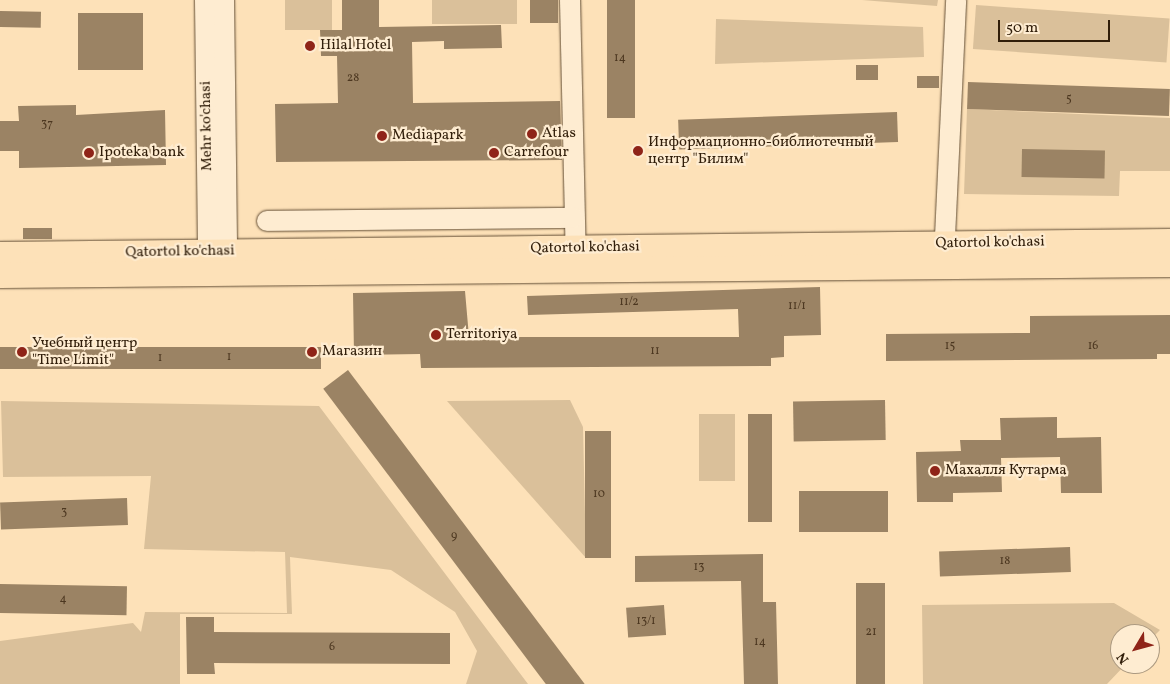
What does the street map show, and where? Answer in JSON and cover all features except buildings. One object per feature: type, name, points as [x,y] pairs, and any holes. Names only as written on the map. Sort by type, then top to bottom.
[{"type":"main road","name":"Qatortol ko'chasi","points":[[0,254],[218,262],[575,259],[944,255],[1170,242]]},
{"type":"main road","name":"Qatortol ko'chasi","points":[[944,255],[1170,264]]},
{"type":"main road","name":"Qatortol ko'chasi","points":[[0,276],[218,262]]},
{"type":"street","name":"Mehr ko'chasi","points":[[205,0],[218,262]]},
{"type":"street","name":"Mehr ko'chasi","points":[[218,262],[224,0]]},
{"type":"street","points":[[570,0],[575,259]]},
{"type":"street","points":[[944,255],[956,0]]},
{"type":"street","points":[[267,221],[573,218]]},
{"type":"shaded area","points":[[285,0],[332,0],[332,30],[285,30]]},
{"type":"shaded area","points":[[432,0],[517,0],[517,24],[432,24]]},
{"type":"shaded area","points":[[862,0],[938,0],[937,6]]},
{"type":"shaded area","points":[[976,5],[1170,19],[1166,62],[973,49]]},
{"type":"shaded area","points":[[716,19],[923,27],[924,57],[715,64]]},
{"type":"shaded area","points":[[967,109],[1170,118],[1170,171],[1120,171],[1119,196],[964,194]]},
{"type":"shaded area","points":[[570,400],[583,427],[586,558],[447,401]]},
{"type":"shaded area","points":[[1,401],[319,406],[528,684],[466,684],[477,651],[455,612],[391,570],[290,557],[292,614],[180,614],[180,684],[0,684],[0,641],[133,623],[141,632],[145,612],[287,613],[285,552],[144,549],[151,476],[3,477]]},
{"type":"shaded area","points":[[699,414],[735,414],[735,481],[699,481]]},
{"type":"shaded area","points":[[1114,603],[1150,624],[1110,624],[1110,674],[1116,674],[1107,684],[923,684],[922,605]]},
{"type":"place","name":"Hilal Hotel","points":[[310,46]]},
{"type":"place","name":"Atlas","points":[[532,134]]},
{"type":"place","name":"Mediapark","points":[[382,136]]},
{"type":"place","name":"Информационно-библиотечный центр \"Билим\"","points":[[638,151]]},
{"type":"place","name":"Ipoteka bank","points":[[89,153]]},
{"type":"place","name":"Carrefour","points":[[494,153]]},
{"type":"place","name":"Territoriya","points":[[436,335]]},
{"type":"place","name":"Учебный центр \"Time Limit\"","points":[[22,352]]},
{"type":"place","name":"Магазин","points":[[312,352]]},
{"type":"place","name":"Махалля Кутарма","points":[[935,471]]}]
